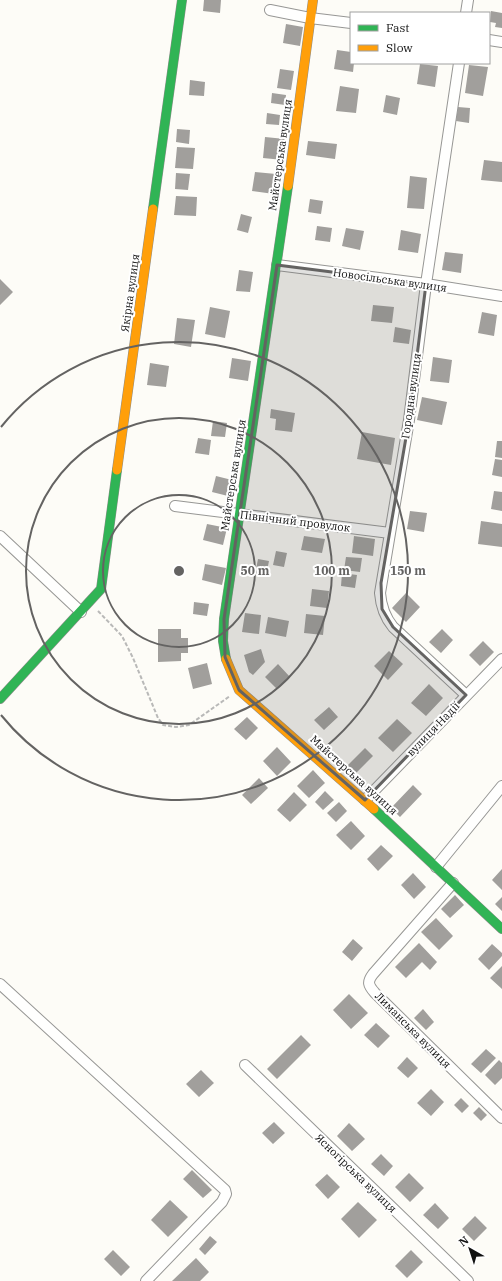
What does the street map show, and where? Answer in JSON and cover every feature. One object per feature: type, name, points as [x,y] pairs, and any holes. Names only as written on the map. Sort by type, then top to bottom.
[{"type":"street","name":"Якірна вулиця","points":[[90,602],[101,589],[182,0]]},
{"type":"street","name":"Майстерська вулиця","points":[[313,0],[278,265],[238,514],[224,619],[223,641],[226,657],[239,690],[365,800],[502,929]]},
{"type":"street","points":[[466,12],[468,0]]},
{"type":"street","points":[[270,10],[310,18],[350,23]]},
{"type":"street","points":[[490,40],[502,42]]},
{"type":"street","name":"Городна вулиця","points":[[459,64],[426,284],[409,420],[380,593],[382,609],[386,618],[393,627],[466,695]]},
{"type":"street","name":"Новосільська вулиця","points":[[278,265],[426,284],[502,296]]},
{"type":"street","name":"Північний провулок","points":[[175,506],[390,533]]},
{"type":"street","points":[[0,536],[81,612]]},
{"type":"street","points":[[1,696],[90,602]]},
{"type":"street","name":"вулиця Надії","points":[[365,800],[502,659]]},
{"type":"street","points":[[436,867],[501,791]]},
{"type":"street","name":"Лиманська вулиця","points":[[453,883],[373,974],[369,979],[368,984],[370,988],[502,1118]]},
{"type":"street","points":[[0,984],[225,1190],[226,1194],[222,1202],[146,1281]]},
{"type":"street","name":"Ясногірська вулиця","points":[[245,1065],[468,1281]]},
{"type":"path","points":[[90,602],[122,636],[133,658],[158,718],[163,725],[176,727],[189,725],[239,690]]},
{"type":"highlighted area","points":[[277,265],[426,284],[409,420],[381,583],[382,609],[393,627],[466,695],[365,800],[239,690],[225,657],[224,619]]},
{"type":"building","points":[[204,0],[221,0],[220,13],[203,11]]},
{"type":"building","points":[[491,11],[502,13],[502,28],[495,27],[496,23],[490,22]]},
{"type":"building","points":[[286,24],[303,27],[300,46],[283,43]]},
{"type":"building","points":[[337,50],[350,52],[350,64],[354,64],[353,72],[334,69]]},
{"type":"building","points":[[420,64],[438,66],[435,87],[417,84]]},
{"type":"building","points":[[469,65],[488,67],[483,96],[465,93]]},
{"type":"building","points":[[280,69],[294,71],[291,90],[277,88]]},
{"type":"building","points":[[190,80],[205,82],[204,96],[189,95]]},
{"type":"building","points":[[340,86],[359,89],[356,113],[336,111]]},
{"type":"building","points":[[272,93],[286,95],[285,105],[271,103]]},
{"type":"building","points":[[386,95],[400,98],[397,115],[383,112]]},
{"type":"building","points":[[458,107],[470,108],[469,123],[456,121]]},
{"type":"building","points":[[267,113],[280,115],[279,125],[266,124]]},
{"type":"building","points":[[177,129],[190,130],[189,144],[176,142]]},
{"type":"building","points":[[265,137],[285,139],[283,160],[263,158]]},
{"type":"building","points":[[308,141],[337,144],[335,159],[306,155]]},
{"type":"building","points":[[177,147],[195,148],[193,169],[175,168]]},
{"type":"building","points":[[484,160],[502,162],[502,182],[481,180]]},
{"type":"building","points":[[255,172],[276,174],[274,194],[252,191]]},
{"type":"building","points":[[176,173],[190,174],[188,190],[175,189]]},
{"type":"building","points":[[410,176],[427,178],[424,209],[407,208]]},
{"type":"building","points":[[176,196],[197,197],[196,216],[174,215]]},
{"type":"building","points":[[310,199],[323,201],[321,214],[308,212]]},
{"type":"building","points":[[241,214],[252,217],[248,233],[237,230]]},
{"type":"building","points":[[317,226],[332,228],[330,242],[315,240]]},
{"type":"building","points":[[346,228],[364,231],[360,250],[342,246]]},
{"type":"building","points":[[401,230],[421,234],[418,253],[398,250]]},
{"type":"building","points":[[445,252],[463,254],[461,273],[442,270]]},
{"type":"building","points":[[239,270],[253,272],[250,292],[236,291]]},
{"type":"building","points":[[0,279],[13,292],[0,305]]},
{"type":"building","points":[[373,305],[394,307],[392,323],[371,321]]},
{"type":"building","points":[[210,307],[230,311],[225,338],[205,334]]},
{"type":"building","points":[[482,312],[497,315],[494,336],[478,333]]},
{"type":"building","points":[[177,318],[195,320],[191,347],[174,344]]},
{"type":"building","points":[[395,327],[411,330],[409,344],[393,342]]},
{"type":"building","points":[[433,357],[452,360],[449,383],[430,381]]},
{"type":"building","points":[[232,358],[251,361],[248,381],[229,378]]},
{"type":"building","points":[[150,363],[169,366],[166,387],[147,385]]},
{"type":"building","points":[[422,397],[447,402],[442,425],[417,420]]},
{"type":"building","points":[[271,409],[295,413],[292,432],[275,430],[276,419],[270,418]]},
{"type":"building","points":[[213,421],[227,423],[225,437],[211,436]]},
{"type":"building","points":[[362,432],[395,438],[391,465],[357,459]]},
{"type":"building","points":[[198,438],[211,440],[209,455],[195,453]]},
{"type":"building","points":[[497,441],[502,441],[502,458],[495,457]]},
{"type":"building","points":[[495,459],[502,460],[502,477],[492,475]]},
{"type":"building","points":[[216,476],[236,481],[232,497],[212,492]]},
{"type":"building","points":[[494,491],[502,492],[502,511],[491,509]]},
{"type":"building","points":[[410,511],[427,513],[424,532],[407,529]]},
{"type":"building","points":[[481,521],[502,524],[502,547],[478,544]]},
{"type":"building","points":[[207,524],[227,528],[223,545],[203,540]]},
{"type":"building","points":[[304,536],[325,539],[322,553],[301,550]]},
{"type":"building","points":[[354,536],[375,539],[373,556],[352,553]]},
{"type":"building","points":[[276,551],[287,553],[284,567],[273,565]]},
{"type":"building","points":[[346,557],[362,558],[360,572],[344,570]]},
{"type":"building","points":[[258,559],[269,561],[266,576],[255,574]]},
{"type":"building","points":[[205,564],[226,568],[222,585],[202,580]]},
{"type":"building","points":[[342,573],[357,575],[355,588],[341,586]]},
{"type":"building","points":[[312,589],[329,591],[327,608],[310,606]]},
{"type":"building","points":[[406,593],[420,607],[406,622],[392,608]]},
{"type":"building","points":[[194,602],[209,604],[207,616],[193,614]]},
{"type":"building","points":[[245,613],[261,615],[259,634],[242,632]]},
{"type":"building","points":[[306,614],[325,616],[323,635],[304,633]]},
{"type":"building","points":[[268,617],[289,621],[286,637],[265,633]]},
{"type":"building","points":[[158,629],[181,629],[181,638],[188,638],[188,653],[181,653],[181,661],[158,662]]},
{"type":"building","points":[[442,629],[453,640],[441,653],[429,642]]},
{"type":"building","points":[[483,641],[494,652],[480,666],[469,655]]},
{"type":"building","points":[[261,649],[265,662],[253,675],[249,672],[244,655]]},
{"type":"building","points":[[389,651],[403,664],[388,680],[374,666]]},
{"type":"building","points":[[207,663],[212,684],[193,689],[188,668]]},
{"type":"building","points":[[278,664],[290,677],[277,689],[265,677]]},
{"type":"building","points":[[429,684],[443,698],[426,716],[411,703]]},
{"type":"building","points":[[329,707],[338,717],[324,730],[314,720]]},
{"type":"building","points":[[247,717],[258,728],[246,740],[234,729]]},
{"type":"building","points":[[397,719],[412,733],[393,752],[378,738]]},
{"type":"building","points":[[277,747],[291,762],[277,776],[263,761]]},
{"type":"building","points":[[365,748],[373,756],[353,776],[345,768]]},
{"type":"building","points":[[313,770],[325,783],[309,798],[297,786]]},
{"type":"building","points":[[259,778],[268,788],[251,804],[242,795]]},
{"type":"building","points":[[413,785],[422,794],[400,817],[391,808]]},
{"type":"building","points":[[325,791],[334,800],[323,810],[315,802]]},
{"type":"building","points":[[294,792],[307,805],[290,822],[277,810]]},
{"type":"building","points":[[339,802],[347,811],[336,822],[327,813]]},
{"type":"building","points":[[351,821],[365,836],[351,850],[336,835]]},
{"type":"building","points":[[381,845],[393,856],[378,871],[367,859]]},
{"type":"building","points":[[502,869],[502,890],[492,880]]},
{"type":"building","points":[[413,873],[426,887],[414,899],[401,885]]},
{"type":"building","points":[[455,895],[464,905],[450,918],[441,909]]},
{"type":"building","points":[[502,897],[502,911],[495,904]]},
{"type":"building","points":[[436,918],[453,936],[439,950],[421,932]]},
{"type":"building","points":[[353,939],[363,948],[352,961],[342,952]]},
{"type":"building","points":[[419,943],[437,962],[430,970],[422,962],[406,978],[395,967]]},
{"type":"building","points":[[492,944],[502,953],[502,956],[489,970],[478,959]]},
{"type":"building","points":[[502,966],[502,989],[490,978]]},
{"type":"building","points":[[349,994],[368,1013],[351,1029],[333,1010]]},
{"type":"building","points":[[423,1009],[434,1022],[426,1030],[414,1018]]},
{"type":"building","points":[[376,1023],[390,1036],[378,1048],[364,1035]]},
{"type":"building","points":[[301,1035],[311,1045],[277,1079],[267,1069]]},
{"type":"building","points":[[486,1049],[496,1058],[481,1073],[471,1064]]},
{"type":"building","points":[[407,1057],[418,1068],[408,1078],[397,1068]]},
{"type":"building","points":[[499,1060],[502,1063],[502,1078],[495,1085],[485,1075]]},
{"type":"building","points":[[201,1070],[214,1083],[199,1097],[186,1084]]},
{"type":"building","points":[[431,1089],[444,1102],[431,1116],[417,1103]]},
{"type":"building","points":[[461,1098],[469,1106],[462,1113],[454,1105]]},
{"type":"building","points":[[479,1107],[487,1115],[481,1121],[473,1113]]},
{"type":"building","points":[[274,1122],[285,1133],[273,1144],[262,1133]]},
{"type":"building","points":[[349,1123],[365,1139],[352,1151],[337,1136]]},
{"type":"building","points":[[381,1154],[393,1166],[384,1176],[371,1164]]},
{"type":"building","points":[[192,1170],[212,1190],[203,1198],[183,1179]]},
{"type":"building","points":[[409,1173],[424,1188],[410,1202],[395,1187]]},
{"type":"building","points":[[327,1174],[340,1187],[328,1199],[315,1185]]},
{"type":"building","points":[[170,1200],[188,1217],[168,1237],[151,1220]]},
{"type":"building","points":[[358,1202],[377,1220],[359,1238],[341,1219]]},
{"type":"building","points":[[435,1203],[449,1218],[438,1229],[423,1215]]},
{"type":"building","points":[[475,1216],[487,1228],[474,1241],[462,1229]]},
{"type":"building","points":[[210,1236],[217,1242],[205,1255],[199,1249]]},
{"type":"building","points":[[113,1250],[130,1267],[121,1276],[104,1259]]},
{"type":"building","points":[[411,1250],[423,1262],[407,1278],[395,1266]]},
{"type":"building","points":[[196,1258],[209,1272],[200,1281],[172,1281]]},
{"type":"traffic: fast","points":[[153,209],[182,0]]},
{"type":"traffic: fast","points":[[226,659],[223,641],[224,619],[288,186]]},
{"type":"traffic: fast","points":[[0,699],[101,589],[117,470]]},
{"type":"traffic: fast","points":[[374,809],[502,929]]},
{"type":"traffic: slow","points":[[288,186],[313,0]]},
{"type":"traffic: slow","points":[[117,470],[153,209]]},
{"type":"traffic: slow","points":[[226,659],[239,690],[374,809]]}]
